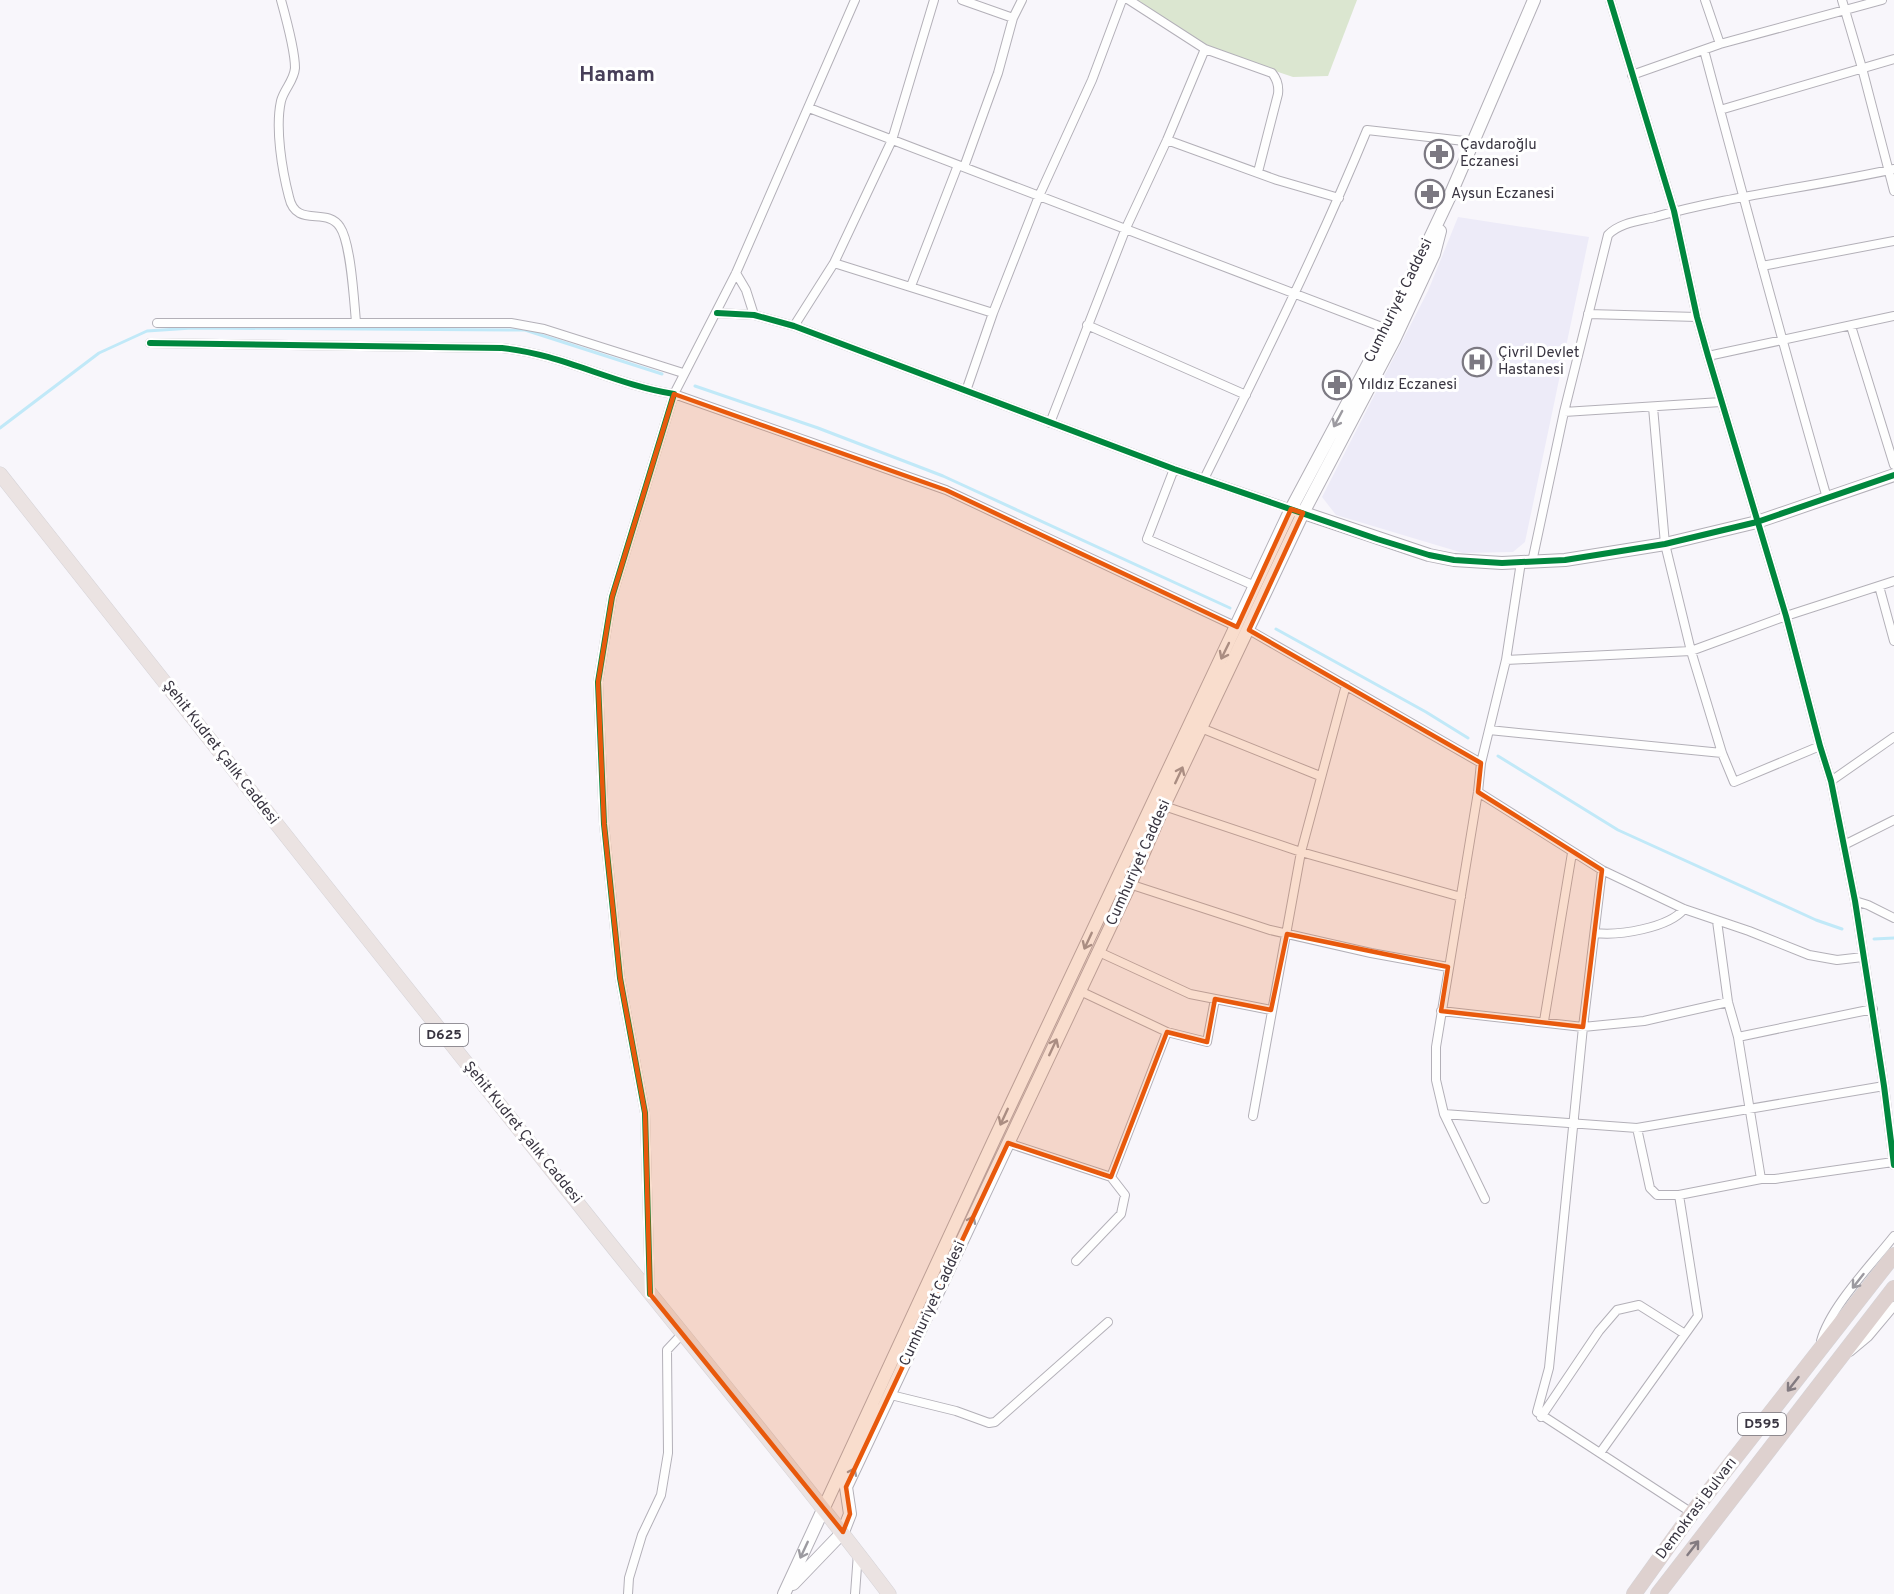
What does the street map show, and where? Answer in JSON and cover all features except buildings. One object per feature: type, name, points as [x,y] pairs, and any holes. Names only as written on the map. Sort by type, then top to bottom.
[{"type":"highway","name":"Demokrasi Bulvarı","points":[[1634,1594],[1692,1513],[1894,1256]]},
{"type":"highway","name":"Demokrasi Bulvarı","points":[[1658,1594],[1894,1288]]},
{"type":"main road","name":"Cumhuriyet Caddesi","points":[[843,1532],[850,1514],[846,1487],[1130,885],[1297,511],[1449,198],[1534,0]]},
{"type":"main road","name":"Cumhuriyet Caddesi","points":[[784,1593],[1151,804],[1243,628],[1255,586],[1389,349],[1409,308],[1434,254],[1449,198]]},
{"type":"main road","name":"Şehit Kudret Çalık Caddesi","points":[[0,474],[650,1294],[843,1532],[889,1594]]},
{"type":"main road","points":[[1297,511],[1429,555],[1476,562],[1526,562],[1595,556],[1665,544],[1757,522],[1894,475]]},
{"type":"main road","points":[[784,1593],[843,1532]]},
{"type":"street","points":[[281,0],[295,66],[280,107],[281,150],[291,205],[305,216],[329,218],[342,230],[351,270],[356,322]]},
{"type":"street","points":[[650,1294],[645,1113],[620,978],[604,824],[598,682],[612,597],[674,394],[736,273],[855,0]]},
{"type":"street","points":[[794,326],[834,263],[892,140],[934,0]]},
{"type":"street","points":[[962,0],[1013,18]]},
{"type":"street","points":[[910,286],[998,73],[1013,18],[1022,0]]},
{"type":"street","points":[[966,391],[993,313],[1039,196],[1088,88],[1122,0]]},
{"type":"street","points":[[1129,0],[1205,49],[1272,73],[1277,80],[1278,94],[1258,172]]},
{"type":"street","points":[[1610,0],[1674,212],[1697,317],[1786,616],[1831,781],[1855,901],[1894,1163],[1761,1179],[1678,1195],[1657,1195],[1650,1188],[1637,1128]]},
{"type":"street","points":[[1705,0],[1720,44]]},
{"type":"street","points":[[1842,0],[1891,169],[1894,191]]},
{"type":"street","points":[[1632,75],[1720,44],[1882,0]]},
{"type":"street","points":[[1050,423],[1126,228],[1167,140],[1205,49]]},
{"type":"street","points":[[1704,50],[1781,341],[1827,498]]},
{"type":"street","points":[[1720,110],[1894,59]]},
{"type":"street","points":[[809,108],[1387,329]]},
{"type":"street","points":[[1204,479],[1339,198],[1367,130],[1473,142]]},
{"type":"street","points":[[1167,140],[1339,198]]},
{"type":"street","points":[[1485,1199],[1444,1114],[1436,1080],[1435,1063],[1441,1011],[1481,763],[1506,660],[1526,562],[1608,235],[1617,227],[1674,212],[1744,196],[1891,169]]},
{"type":"street","points":[[1762,266],[1894,241]]},
{"type":"street","points":[[834,263],[993,313]]},
{"type":"street","points":[[736,273],[746,290],[754,315]]},
{"type":"street","points":[[717,313],[754,315],[794,326],[1174,469],[1297,511]]},
{"type":"street","points":[[1588,314],[1697,317]]},
{"type":"street","points":[[1708,356],[1894,316]]},
{"type":"street","points":[[157,322],[499,322],[523,324],[683,373]]},
{"type":"street","points":[[1088,325],[1246,395]]},
{"type":"street","points":[[1851,326],[1894,465]]},
{"type":"street","points":[[150,343],[510,349],[561,359],[641,387],[674,394],[946,490],[1243,628],[1481,763]]},
{"type":"street","points":[[1564,412],[1721,402]]},
{"type":"street","points":[[1653,408],[1665,544],[1691,651],[1722,753],[1734,782],[1820,746]]},
{"type":"street","points":[[1174,469],[1147,539],[1255,586]]},
{"type":"street","points":[[1506,660],[1691,651],[1786,616],[1894,581]]},
{"type":"street","points":[[1879,586],[1894,641]]},
{"type":"street","points":[[1253,1116],[1301,852],[1346,685]]},
{"type":"street","points":[[1201,728],[1320,776]]},
{"type":"street","points":[[1489,730],[1722,753]]},
{"type":"street","points":[[1831,781],[1894,737]]},
{"type":"street","points":[[1478,792],[1572,853],[1684,909],[1822,959],[1863,957]]},
{"type":"street","points":[[1164,807],[1301,852],[1461,897]]},
{"type":"street","points":[[1844,845],[1894,820]]},
{"type":"street","points":[[1544,1021],[1572,853]]},
{"type":"street","points":[[1602,870],[1583,1027],[1549,1368],[1536,1412],[1692,1513]]},
{"type":"street","points":[[1117,880],[1270,930],[1371,953],[1448,967]]},
{"type":"street","points":[[1855,901],[1894,918]]},
{"type":"street","points":[[1594,933],[1620,933],[1669,922],[1684,909]]},
{"type":"street","points":[[1717,921],[1728,1002],[1738,1037],[1761,1179]]},
{"type":"street","points":[[1099,952],[1190,994],[1271,1010]]},
{"type":"street","points":[[1080,991],[1167,1032],[1207,1042],[1215,999]]},
{"type":"street","points":[[1441,1011],[1583,1027],[1644,1021],[1728,1002]]},
{"type":"street","points":[[1738,1037],[1872,1010]]},
{"type":"street","points":[[1111,1177],[1167,1032]]},
{"type":"street","points":[[1444,1114],[1637,1128],[1884,1086]]},
{"type":"street","points":[[1008,1143],[1111,1177],[1125,1195],[1121,1214],[1076,1262]]},
{"type":"street","points":[[1600,1453],[1698,1316],[1678,1195]]},
{"type":"street","points":[[1819,1352],[1822,1336],[1829,1322],[1894,1236]]},
{"type":"street","points":[[1541,1417],[1599,1330],[1617,1310],[1640,1305],[1686,1334]]},
{"type":"street","points":[[1839,1359],[1868,1337],[1894,1306]]},
{"type":"street","points":[[891,1395],[963,1413],[987,1422],[995,1422],[1108,1322]]},
{"type":"street","points":[[628,1594],[629,1578],[642,1535],[662,1495],[668,1453],[667,1350],[682,1334]]},
{"type":"street","points":[[855,1594],[858,1552]]},
{"type":"highlighted area","points":[[674,394],[946,490],[1237,627],[1291,509],[1303,513],[1249,630],[1481,763],[1478,792],[1602,870],[1583,1027],[1441,1011],[1448,967],[1287,934],[1271,1010],[1215,999],[1207,1042],[1167,1032],[1111,1177],[1008,1143],[846,1487],[850,1514],[843,1532],[650,1294],[645,1113],[620,978],[604,824],[598,682],[612,597]]},
{"type":"shaded area","name":"Çivril Devlet Hastanesi","points":[[1458,217],[1589,237],[1525,542],[1513,552],[1463,553],[1336,515],[1322,497],[1428,291]]},
{"type":"green space","points":[[1138,0],[1357,0],[1328,76],[1293,77],[1206,48]]},
{"type":"waterway","points":[[0,428],[99,353],[147,331],[192,328],[525,330],[662,374]]},
{"type":"waterway","points":[[695,386],[818,428],[943,476],[1230,608]]},
{"type":"waterway","points":[[1276,629],[1426,712],[1468,738]]},
{"type":"waterway","points":[[1498,756],[1618,830],[1816,920],[1842,929]]},
{"type":"waterway","points":[[1874,939],[1894,938]]},
{"type":"cycle path","points":[[1610,0],[1674,211],[1697,317],[1786,616],[1831,781],[1855,901],[1894,1165]]},
{"type":"cycle path","points":[[717,313],[754,315],[794,326],[1174,469],[1377,539],[1454,560],[1502,563],[1565,560],[1665,544],[1757,522],[1894,475]]},
{"type":"cycle path","points":[[150,343],[502,348],[546,356],[631,384],[674,394],[612,597],[598,682],[604,824],[620,978],[645,1113],[650,1294]]},
{"type":"place","name":"Çavdaroğlu Eczanesi","points":[[1439,154]]},
{"type":"place","name":"Aysun Eczanesi","points":[[1430,194]]},
{"type":"place","name":"Çivril Devlet Hastanesi","points":[[1477,362]]},
{"type":"place","name":"Yıldız Eczanesi","points":[[1337,385]]},
{"type":"district","name":"Hamam","points":[[617,75]]}]
